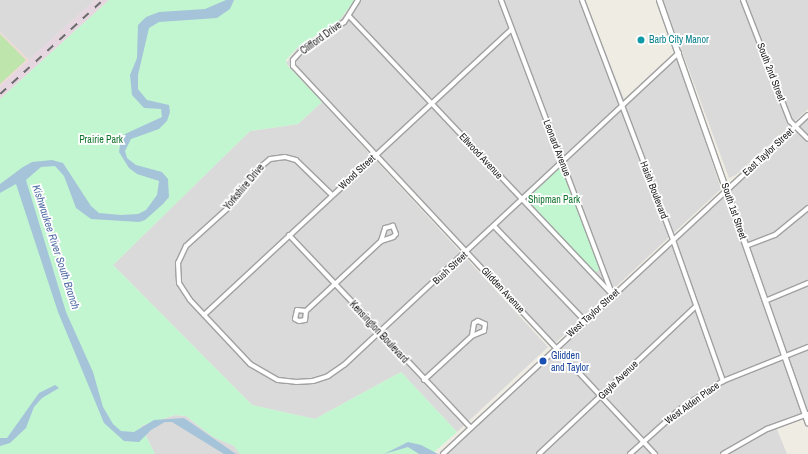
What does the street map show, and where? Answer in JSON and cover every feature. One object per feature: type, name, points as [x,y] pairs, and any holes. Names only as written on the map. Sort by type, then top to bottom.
[{"type":"street","name":"Clifford Drive","points":[[301,74],[292,64],[296,56],[320,37],[335,30],[349,16],[358,0]]},
{"type":"street","name":"Leonard Avenue","points":[[501,0],[613,295]]},
{"type":"street","name":"Haish Boulevard","points":[[582,0],[673,240],[723,380]]},
{"type":"street","name":"South 1st Street","points":[[659,0],[807,414],[808,423]]},
{"type":"street","name":"South 2nd Street","points":[[743,0],[790,121],[808,139]]},
{"type":"street","name":"Ellwood Avenue","points":[[349,16],[613,295]]},
{"type":"street","name":"Wood Street","points":[[204,315],[512,29]]},
{"type":"street","name":"Bush Street","points":[[204,315],[253,367],[271,377],[292,382],[313,381],[332,374],[344,365],[467,252],[679,53]]},
{"type":"street","name":"Glidden Avenue","points":[[301,74],[655,454]]},
{"type":"street","name":"East Taylor Street","points":[[727,189],[808,115]]},
{"type":"street","name":"Yorkshire Drive","points":[[204,315],[180,287],[177,272],[179,260],[186,246],[228,208],[262,164],[277,157],[296,160],[332,195]]},
{"type":"street","name":"West Taylor Street","points":[[443,454],[727,189]]},
{"type":"street","points":[[746,246],[775,235],[808,208]]},
{"type":"street","points":[[494,226],[585,321]]},
{"type":"street","name":"Kensington Boulevard","points":[[289,235],[424,380],[471,428]]},
{"type":"street","points":[[306,311],[381,241]]},
{"type":"street","points":[[766,301],[808,283]]},
{"type":"street","name":"Gayle Avenue","points":[[539,454],[696,306]]},
{"type":"street","points":[[424,380],[472,336]]},
{"type":"street","name":"West Alden Place","points":[[630,454],[680,409],[723,380],[808,347]]},
{"type":"street","points":[[723,454],[767,429],[807,414]]},
{"type":"shaded area","points":[[0,0],[95,0],[29,60],[0,32]]},
{"type":"shaded area","points":[[95,0],[109,0],[0,99],[0,86]]},
{"type":"shaded area","points":[[355,0],[585,0],[624,99],[675,52],[721,189],[551,347],[286,63],[300,45],[331,28],[348,11]]},
{"type":"shaded area","points":[[663,0],[808,0],[808,109],[736,175],[729,178]]},
{"type":"shaded area","points":[[0,32],[29,60],[0,86]]},
{"type":"shaded area","points":[[322,102],[548,347],[457,432],[401,372],[315,419],[252,405],[113,265],[250,131],[298,124]]},
{"type":"shaded area","points":[[808,117],[808,412],[806,413],[729,190]]},
{"type":"shaded area","points":[[725,193],[805,416],[776,427],[787,454],[447,454]]},
{"type":"shaded area","points":[[175,415],[186,416],[200,427],[234,446],[241,454],[155,454],[141,426]]},
{"type":"green space","name":"Prairie Park","points":[[109,0],[355,0],[337,23],[300,45],[286,60],[287,65],[322,102],[298,124],[250,131],[113,265],[252,405],[315,419],[401,372],[457,432],[432,454],[240,454],[234,446],[213,437],[186,416],[175,415],[141,426],[155,454],[0,454],[0,99]]},
{"type":"green space","points":[[0,34],[26,60],[0,84]]},
{"type":"green space","name":"Shipman Park","points":[[561,166],[600,266],[598,271],[595,272],[526,200]]},
{"type":"water","points":[[226,0],[234,0],[230,9],[217,18],[159,22],[149,28],[138,75],[138,89],[147,100],[169,105],[170,112],[167,121],[159,129],[131,139],[125,151],[127,158],[136,165],[162,172],[168,179],[169,197],[163,204],[145,220],[139,222],[91,219],[76,208],[64,176],[55,166],[41,167],[26,180],[66,312],[93,372],[103,407],[113,424],[121,431],[134,432],[154,420],[184,418],[236,454],[224,454],[172,422],[165,422],[151,430],[139,442],[124,441],[104,423],[58,312],[16,184],[0,193],[0,184],[23,167],[32,162],[52,160],[63,163],[91,206],[99,213],[121,215],[138,214],[146,210],[157,195],[159,181],[137,174],[129,168],[119,152],[121,138],[125,134],[162,117],[161,109],[144,108],[132,95],[130,75],[137,58],[138,25],[146,17],[159,12],[205,9]]},
{"type":"water","points":[[55,385],[59,388],[42,398],[34,407],[26,428],[10,443],[0,446],[0,438],[7,438],[39,393]]},
{"type":"water","points":[[408,442],[421,445],[438,454],[419,454],[408,447],[384,454]]},
{"type":"railway","points":[[0,94],[103,0]]},
{"type":"place","name":"Barb City Manor","points":[[641,40]]},
{"type":"place","name":"Glidden and Taylor","points":[[543,361]]},
{"type":"water label","name":"Kishwaukee River South Branch","points":[[56,247]]}]
